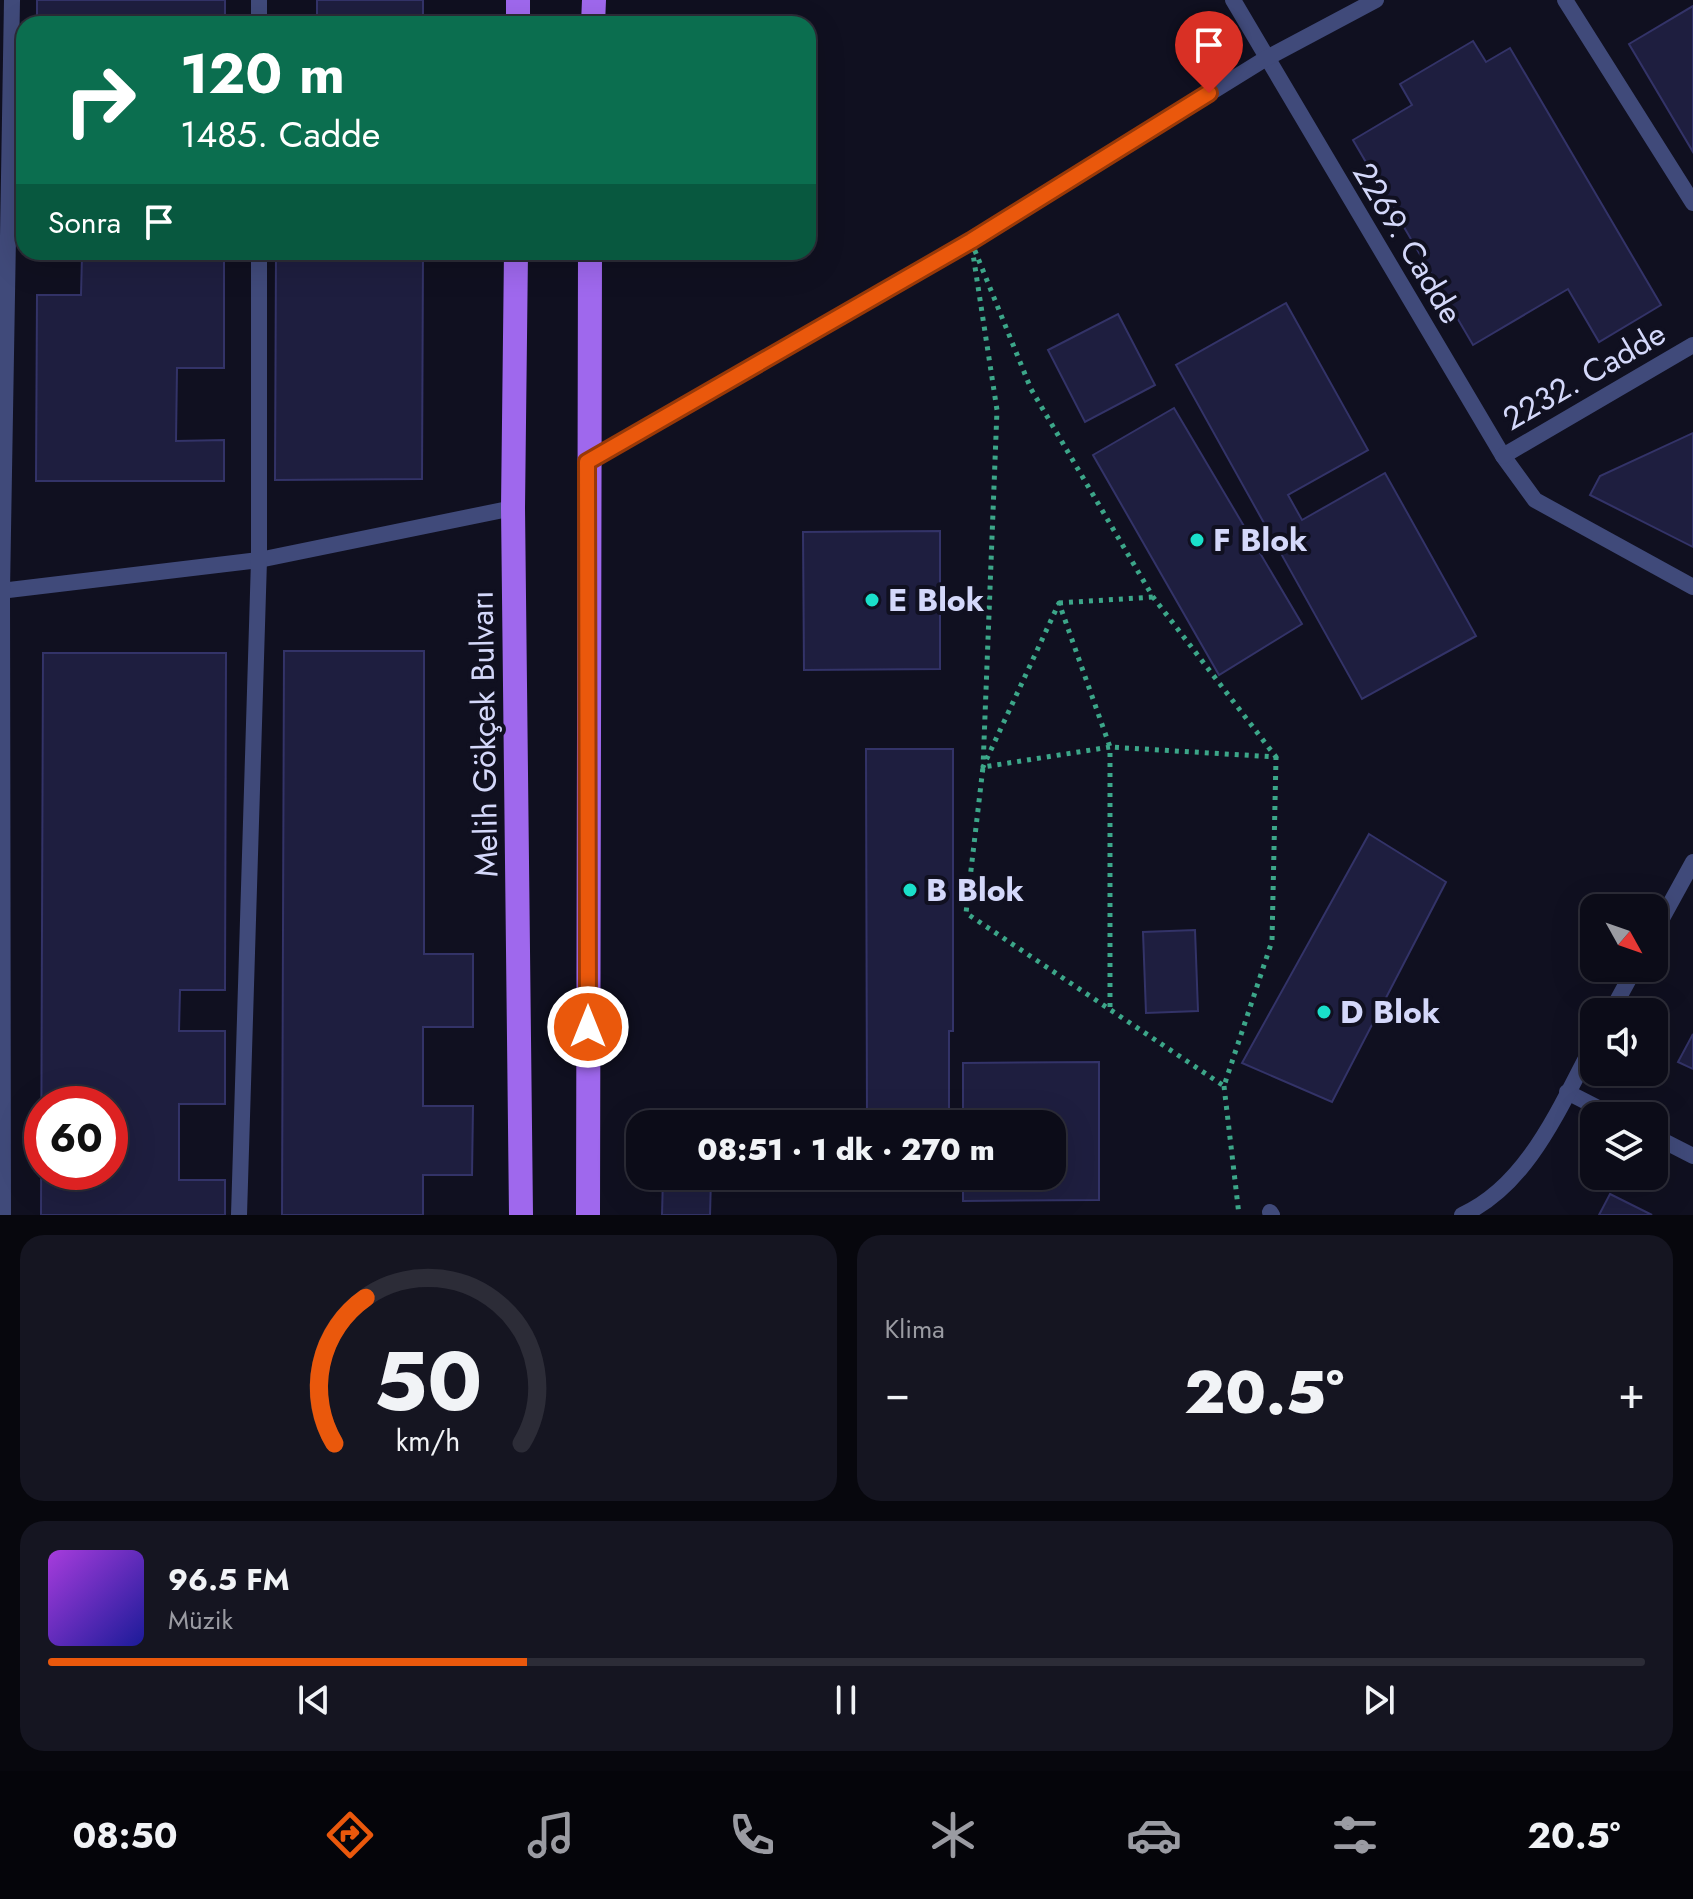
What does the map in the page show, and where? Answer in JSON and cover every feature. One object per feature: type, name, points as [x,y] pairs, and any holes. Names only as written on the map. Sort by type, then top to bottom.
[{"type":"main road","name":"Melih Gökçek Bulvarı","points":[[516,260],[513,508],[521,1215]]},
{"type":"main road","points":[[588,1215],[587,462],[590,260]]},
{"type":"street","points":[[3,1215],[1,591],[12,0]]},
{"type":"street","name":"2269. Cadde","points":[[1233,0],[1265,59],[1503,456],[1535,500],[1693,587]]},
{"type":"street","points":[[587,462],[971,241],[1265,59],[1376,0]]},
{"type":"street","points":[[1565,0],[1693,203]]},
{"type":"street","points":[[239,1215],[259,560],[259,260]]},
{"type":"street","name":"2232. Cadde","points":[[1503,456],[1693,345]]},
{"type":"street","points":[[1,591],[259,560],[513,508]]},
{"type":"street","points":[[1668,910],[1691,872]]},
{"type":"street","points":[[1462,1215],[1491,1198],[1520,1168],[1580,1068]]},
{"type":"street","points":[[1567,1092],[1587,1102]]},
{"type":"street","points":[[1668,1143],[1693,1156]]},
{"type":"path","points":[[971,241],[1031,389],[1153,597],[1276,757],[1272,941],[1224,1086],[1239,1215]]},
{"type":"path","points":[[971,241],[997,410],[983,767],[966,913],[1224,1086]]},
{"type":"path","points":[[1059,603],[1153,597]]},
{"type":"path","points":[[983,767],[1059,603]]},
{"type":"path","points":[[1059,603],[1110,747],[1110,1007]]},
{"type":"path","points":[[983,767],[1110,747],[1276,757]]},
{"type":"building","points":[[37,0],[225,0],[225,16],[37,16]]},
{"type":"building","points":[[317,0],[423,0],[423,16],[317,16]]},
{"type":"building","points":[[1693,6],[1693,152],[1629,44]]},
{"type":"building","points":[[1473,41],[1486,62],[1510,48],[1661,305],[1599,342],[1568,289],[1473,345],[1353,140],[1412,105],[1400,84]]},
{"type":"building","points":[[82,260],[224,260],[224,368],[177,368],[176,441],[224,440],[224,481],[36,481],[37,295],[81,295]]},
{"type":"building","points":[[276,260],[423,260],[422,479],[275,480]]},
{"type":"building","points":[[1286,303],[1368,450],[1288,495],[1302,520],[1385,473],[1476,636],[1362,699],[1176,365]]},
{"type":"building","points":[[1118,314],[1155,385],[1085,422],[1048,350]]},
{"type":"building","name":"F Blok","points":[[1174,408],[1302,624],[1219,675],[1093,455]]},
{"type":"building","points":[[1693,433],[1693,547],[1590,495],[1600,476]]},
{"type":"building","name":"E Blok","points":[[940,531],[940,669],[804,670],[803,532]]},
{"type":"building","points":[[284,651],[424,651],[424,954],[473,954],[473,1027],[423,1027],[423,1106],[473,1106],[472,1175],[423,1175],[423,1215],[282,1215]]},
{"type":"building","points":[[43,653],[226,653],[225,990],[180,990],[179,1031],[225,1031],[225,1104],[179,1104],[179,1180],[225,1180],[225,1215],[41,1215],[41,1190],[128,1190],[128,1086],[41,1086]]},
{"type":"building","name":"B Blok","points":[[866,749],[953,749],[953,1031],[949,1031],[949,1110],[867,1110]]},
{"type":"building","name":"D Blok","points":[[1369,834],[1446,882],[1332,1102],[1242,1063]]},
{"type":"building","points":[[1195,930],[1198,1011],[1146,1013],[1143,932]]},
{"type":"building","points":[[1693,1034],[1693,1069],[1678,1062]]},
{"type":"building","points":[[1099,1062],[1099,1200],[963,1201],[963,1190],[1066,1190],[1066,1110],[963,1110],[963,1063]]},
{"type":"building","points":[[663,1190],[711,1190],[710,1215],[662,1215]]},
{"type":"building","points":[[1610,1194],[1652,1215],[1599,1215]]},
{"type":"place","name":"F Blok","points":[[1197,540]]},
{"type":"place","name":"E Blok","points":[[872,600]]},
{"type":"place","name":"B Blok","points":[[910,890]]},
{"type":"place","name":"D Blok","points":[[1324,1012]]},
{"type":"route","points":[[588,1027],[587,462],[971,241],[1209,93]]}]
